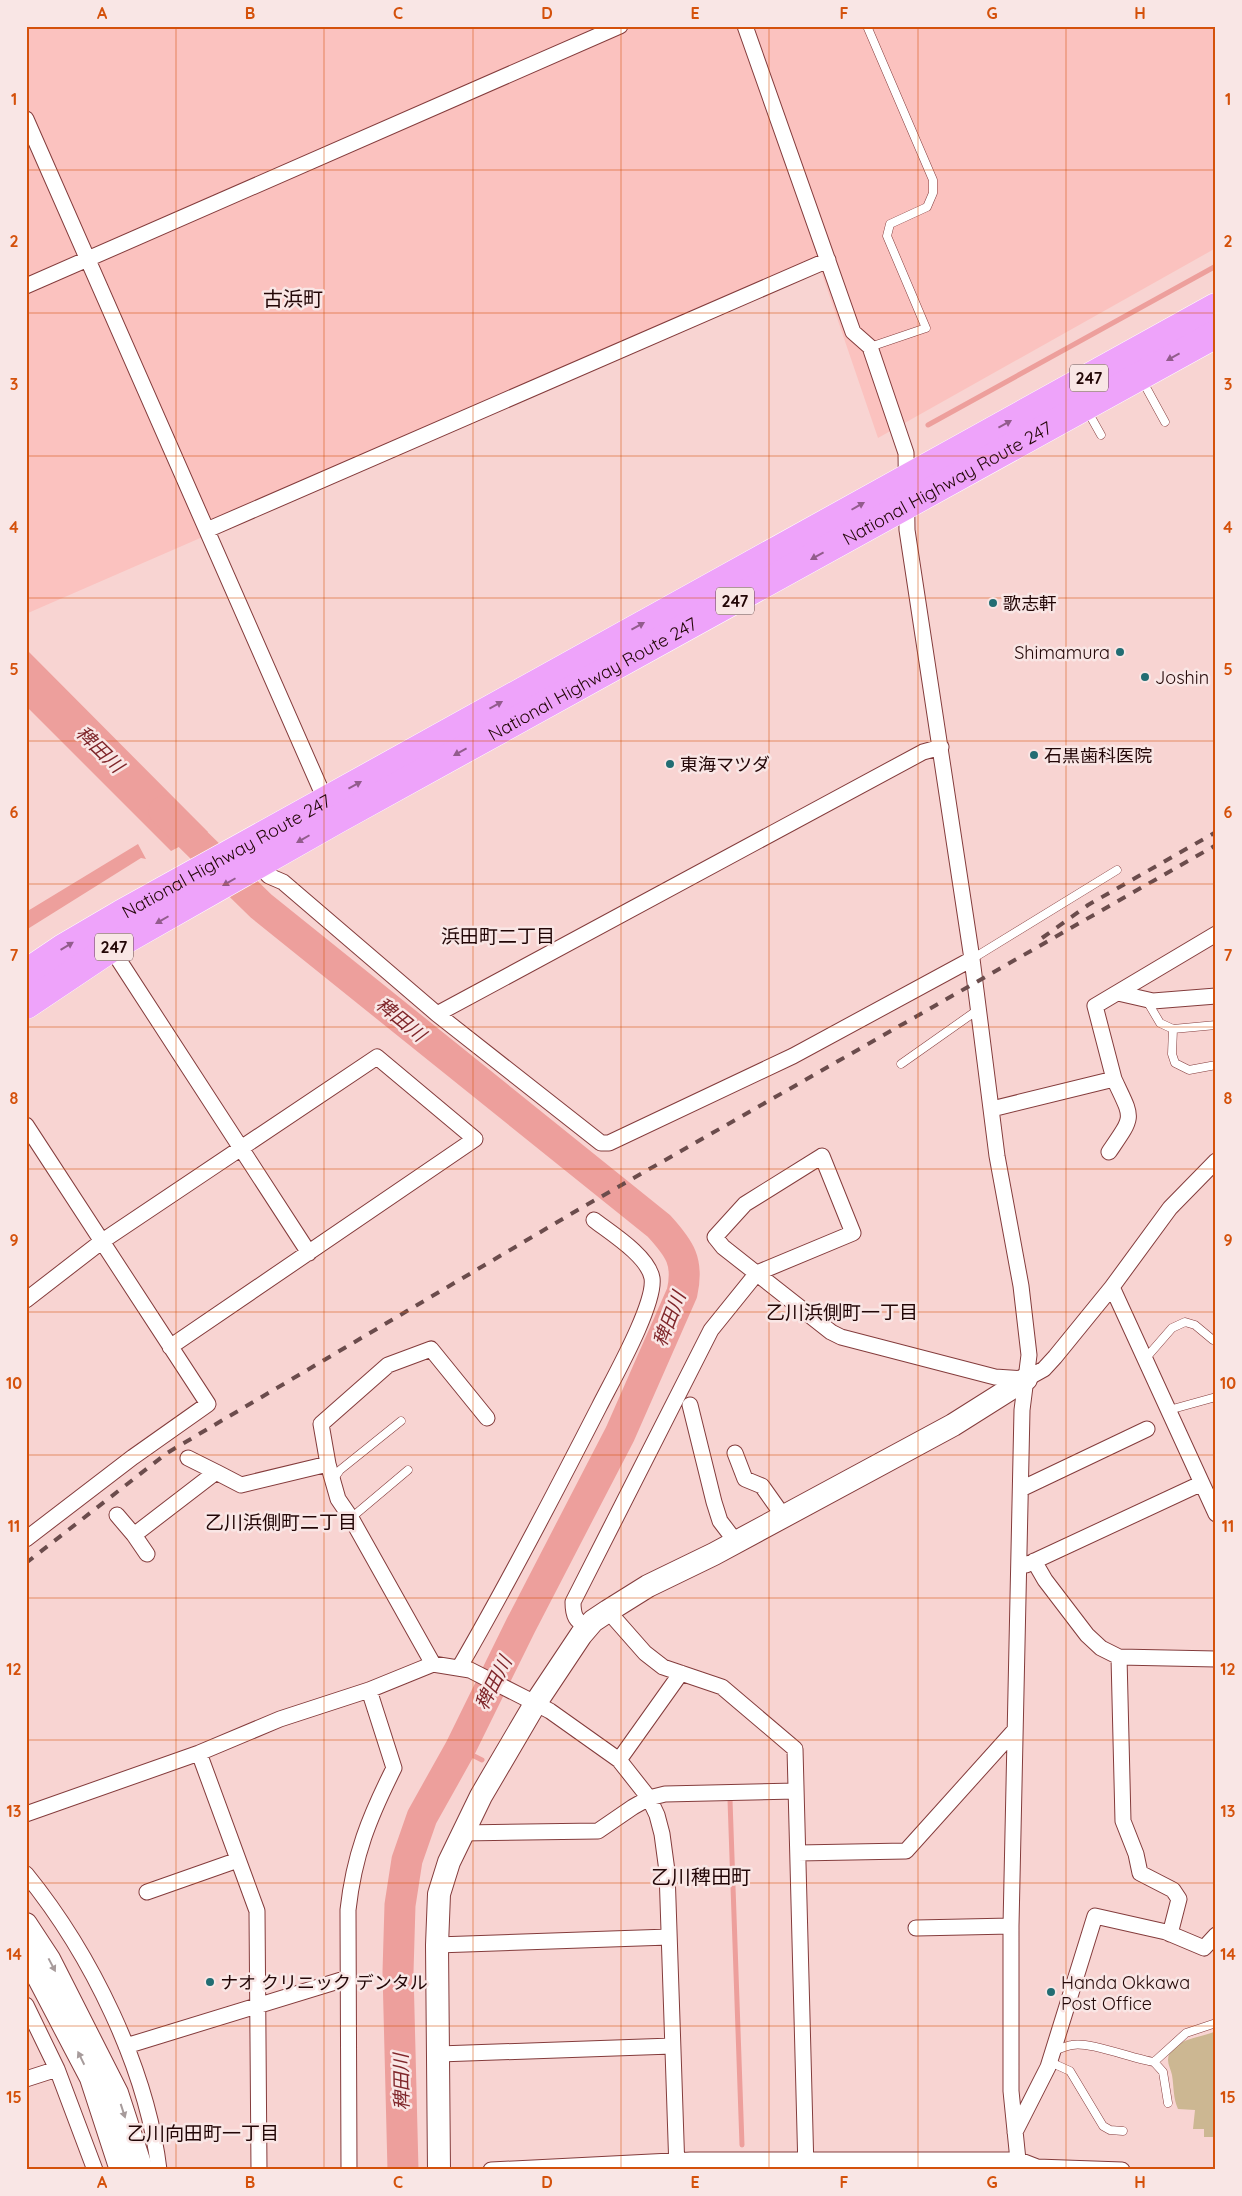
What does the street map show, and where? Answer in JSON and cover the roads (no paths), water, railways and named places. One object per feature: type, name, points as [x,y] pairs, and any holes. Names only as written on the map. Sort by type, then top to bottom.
[{"type":"highway","name":"National Highway Route 247","points":[[26,973],[63,948],[249,861],[331,811],[906,479],[1216,308]]},
{"type":"highway","name":"National Highway Route 247","points":[[331,811],[905,508],[1216,334]]},
{"type":"highway","name":"National Highway Route 247","points":[[26,1005],[111,948],[196,887]]},
{"type":"street","points":[[26,286],[620,26]]},
{"type":"street","points":[[745,26],[853,332],[870,347],[906,453],[906,530],[941,747],[972,959],[997,1156],[1021,1286],[1029,1355],[1022,1410],[1011,1926],[1011,2091],[1019,2165]]},
{"type":"street","points":[[26,119],[331,811]]},
{"type":"street","points":[[206,530],[828,260]]},
{"type":"street","points":[[437,1014],[923,752],[941,747]]},
{"type":"street","points":[[249,861],[269,876],[283,882],[437,1014],[601,1144],[608,1143],[793,1056],[972,959]]},
{"type":"street","points":[[1109,1152],[1128,1125],[1130,1114],[1114,1078],[1095,1006],[1216,934]]},
{"type":"street","points":[[111,948],[308,1253]]},
{"type":"street","points":[[1118,992],[1153,1001],[1216,996]]},
{"type":"street","points":[[26,1300],[101,1242],[377,1057],[475,1139],[170,1347]]},
{"type":"street","points":[[992,1109],[1114,1078]]},
{"type":"street","points":[[26,1125],[208,1404],[133,1457],[26,1539]]},
{"type":"street","points":[[588,1628],[576,1620],[573,1614],[573,1602],[703,1343],[757,1273],[853,1233],[822,1156],[745,1204],[715,1237],[723,1247],[757,1273],[831,1332],[841,1337],[995,1377],[1026,1379]]},
{"type":"street","points":[[439,2170],[437,1944],[439,1894],[448,1862],[531,1702],[588,1628],[608,1611],[648,1586],[736,1542],[953,1425],[1044,1368],[1112,1288],[1170,1208],[1216,1161]]},
{"type":"street","points":[[464,1669],[616,1373],[649,1302],[652,1278],[644,1261],[594,1220]]},
{"type":"street","points":[[1112,1288],[1169,1410],[1200,1484],[1216,1514]]},
{"type":"street","points":[[434,1664],[351,1518],[338,1499],[332,1482],[321,1424],[388,1364],[431,1349],[486,1418]]},
{"type":"street","points":[[690,1405],[720,1521],[736,1542]]},
{"type":"street","points":[[1021,1489],[1147,1429]]},
{"type":"street","points":[[734,1453],[745,1479],[762,1486],[784,1516]]},
{"type":"street","points":[[188,1458],[242,1485],[328,1464]]},
{"type":"street","points":[[134,1535],[216,1472]]},
{"type":"street","points":[[1018,1569],[1200,1484]]},
{"type":"street","points":[[117,1515],[147,1554]]},
{"type":"street","points":[[1034,1561],[1045,1580],[1087,1635],[1101,1648],[1119,1657],[1216,1659]]},
{"type":"street","points":[[608,1611],[645,1653],[664,1667],[722,1687],[795,1750],[806,2164]]},
{"type":"street","points":[[1119,1657],[1123,1821],[1136,1854],[1140,1873],[1177,1894],[1179,1899],[1170,1934]]},
{"type":"street","points":[[26,1814],[199,1753],[280,1719],[369,1690],[434,1664],[464,1669],[531,1702],[619,1760],[648,1798],[662,1834],[667,1872],[676,2165]]},
{"type":"street","points":[[619,1760],[681,1673]]},
{"type":"street","points":[[349,2170],[347,1932],[351,1881],[362,1838],[394,1768],[369,1690]]},
{"type":"street","points":[[798,1853],[906,1850],[1014,1731]]},
{"type":"street","points":[[199,1753],[257,1911],[259,2170]]},
{"type":"street","points":[[462,1833],[598,1831],[648,1798],[665,1794],[796,1791]]},
{"type":"street","points":[[147,1892],[238,1860]]},
{"type":"street","points":[[26,1874],[64,1925],[89,1966],[126,2046],[155,2134],[159,2170]]},
{"type":"street","points":[[1015,2132],[1051,2056],[1095,1916],[1170,1934],[1204,1948],[1216,1935]]},
{"type":"street","points":[[26,1924],[49,1959],[117,2093],[142,2170]]},
{"type":"street","points":[[916,1928],[1011,1926]]},
{"type":"street","points":[[437,1944],[669,1937]]},
{"type":"street","points":[[26,1954],[91,2078],[120,2170]]},
{"type":"street","points":[[126,2046],[348,1978]]},
{"type":"street","points":[[26,2005],[57,2069],[95,2170]]},
{"type":"street","points":[[439,2054],[672,2046]]},
{"type":"street","points":[[26,2079],[57,2069]]},
{"type":"street","points":[[490,2170],[806,2164],[1019,2165],[1070,2169],[1122,2170]]},
{"type":"lane","points":[[867,26],[934,180],[933,193],[927,208],[890,224],[887,236],[926,328],[870,347]]},
{"type":"lane","points":[[1140,376],[1165,422]]},
{"type":"lane","points":[[1085,406],[1101,435]]},
{"type":"lane","points":[[972,959],[1117,870]]},
{"type":"lane","points":[[1146,999],[1160,1023],[1173,1029],[1216,1025]]},
{"type":"lane","points":[[901,1064],[979,1009]]},
{"type":"lane","points":[[1173,1029],[1172,1054],[1175,1064],[1189,1070],[1216,1065]]},
{"type":"lane","points":[[1145,1359],[1172,1328],[1186,1322],[1195,1325],[1213,1340]]},
{"type":"lane","points":[[1169,1410],[1216,1397]]},
{"type":"lane","points":[[332,1482],[340,1470],[401,1422]]},
{"type":"lane","points":[[351,1518],[408,1470]]},
{"type":"lane","points":[[1154,2062],[1186,2033],[1216,2022]]},
{"type":"lane","points":[[1123,2131],[1103,2126],[1070,2071],[1051,2056],[1074,2044],[1085,2045],[1138,2060],[1154,2062],[1163,2072],[1168,2103]]},
{"type":"water","points":[[26,649],[208,832],[171,851],[26,706]]},
{"type":"water","points":[[138,844],[146,859],[141,858],[26,930],[26,912]]},
{"type":"waterway","points":[[928,425],[1216,266]]},
{"type":"waterway","name":"稗田川","points":[[164,811],[261,906],[659,1226],[677,1249],[683,1264],[684,1282],[682,1293],[620,1434],[521,1625],[460,1749],[422,1817],[407,1860],[400,1905],[398,1972],[403,2170]]},
{"type":"waterway","points":[[460,1749],[482,1760]]},
{"type":"waterway","points":[[730,1800],[742,2145]]},
{"type":"railway","points":[[1042,938],[1088,905],[1216,832]]},
{"type":"railway","points":[[26,1563],[167,1453],[576,1211],[1216,845]]},
{"type":"place","name":"歌志軒","points":[[993,603]]},
{"type":"place","name":"Shimamura","points":[[1120,652]]},
{"type":"place","name":"Joshin","points":[[1145,677]]},
{"type":"place","name":"石黒歯科医院","points":[[1034,755]]},
{"type":"place","name":"東海マツダ","points":[[670,764]]},
{"type":"place","name":"ナオ クリニック デンタル","points":[[210,1982]]},
{"type":"place","name":"Handa Okkawa Post Office","points":[[1051,1992]]},
{"type":"district","name":"古浜町","points":[[293,298]]},
{"type":"district","name":"浜田町二丁目","points":[[498,936]]},
{"type":"district","name":"乙川浜側町一丁目","points":[[842,1312]]},
{"type":"district","name":"乙川浜側町二丁目","points":[[281,1522]]},
{"type":"district","name":"乙川稗田町","points":[[701,1876]]},
{"type":"district","name":"乙川向田町一丁目","points":[[203,2133]]}]
